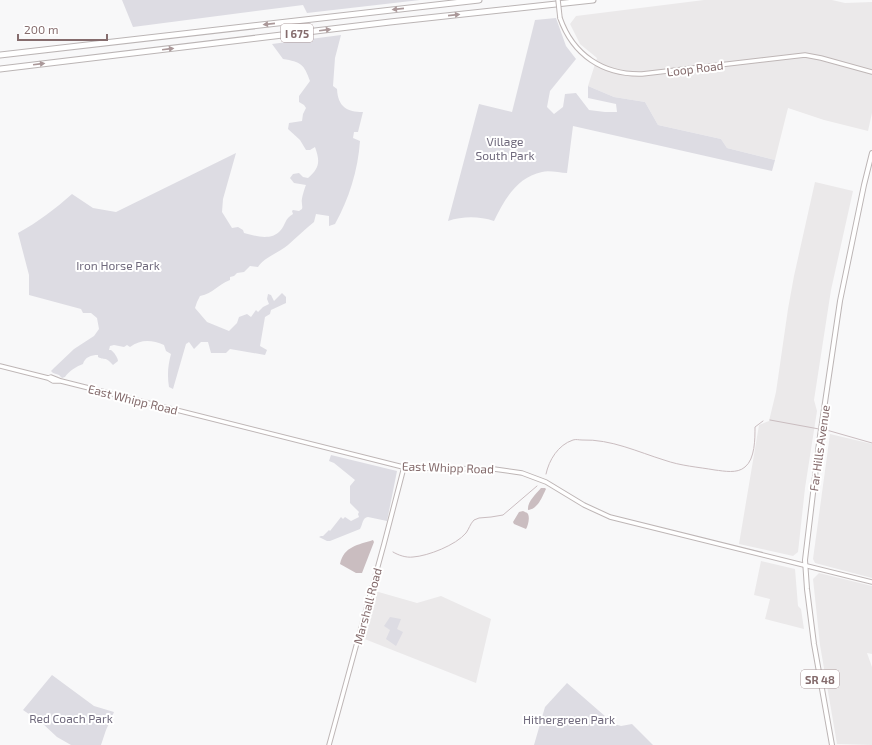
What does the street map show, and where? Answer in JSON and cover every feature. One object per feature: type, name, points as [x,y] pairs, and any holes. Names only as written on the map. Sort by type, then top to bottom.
[{"type":"highway","name":"I 675","points":[[0,55],[479,0]]},
{"type":"highway","name":"I 675","points":[[0,69],[390,22],[593,0]]},
{"type":"main road","name":"Loop Road","points":[[558,0],[560,18],[568,37],[582,53],[600,66],[620,73],[642,74],[805,55],[872,72]]},
{"type":"main road","name":"Far Hills Avenue","points":[[832,745],[814,644],[805,566],[840,301],[872,153]]},
{"type":"main road","name":"East Whipp Road","points":[[0,366],[48,378],[53,381],[61,381],[404,467],[494,469],[522,473],[546,482],[584,505],[610,517],[872,582]]},
{"type":"main road","name":"Marshall Road","points":[[329,745],[404,467]]},
{"type":"shaded area","points":[[704,0],[832,0],[845,3],[872,2],[872,113],[868,131],[824,120],[788,108],[775,160],[727,148],[721,139],[658,125],[645,102],[614,97],[588,86],[597,58],[580,44],[570,24],[576,16]]},
{"type":"shaded area","points":[[815,182],[853,191],[831,290],[814,400],[817,411],[805,488],[798,552],[793,556],[739,544],[759,425],[769,421],[776,392],[794,276]]},
{"type":"shaded area","points":[[830,434],[872,444],[872,578],[815,563],[813,559]]},
{"type":"shaded area","points":[[541,488],[546,489],[541,499],[537,505],[528,510],[530,501]]},
{"type":"shaded area","points":[[523,511],[529,516],[526,529],[514,524],[513,522],[519,512]]},
{"type":"shaded area","points":[[373,540],[374,542],[362,573],[356,573],[340,564],[345,553],[352,547]]},
{"type":"shaded area","points":[[761,561],[795,569],[798,606],[801,609],[804,629],[765,619],[770,599],[754,595]]},
{"type":"shaded area","points":[[819,573],[872,586],[872,654],[867,653],[872,667],[872,745],[837,744],[820,645],[813,579]]},
{"type":"shaded area","points":[[375,591],[417,603],[441,596],[491,619],[476,683],[362,638]]},
{"type":"green space","points":[[122,0],[420,0],[307,13],[303,5],[133,27]]},
{"type":"green space","name":"Village South Park","points":[[556,18],[566,46],[576,59],[550,91],[547,107],[554,114],[563,107],[565,94],[576,93],[589,110],[617,112],[616,104],[588,98],[588,86],[614,97],[645,102],[658,125],[721,139],[727,148],[775,160],[772,171],[573,126],[567,173],[545,171],[525,179],[512,190],[494,221],[471,217],[448,221],[479,104],[512,112],[535,20]]},
{"type":"green space","name":"Iron Horse Park","points":[[341,35],[335,58],[333,86],[337,89],[339,100],[344,107],[352,111],[363,112],[358,132],[354,132],[353,138],[360,141],[355,173],[345,205],[335,224],[329,226],[329,216],[316,214],[314,222],[285,248],[268,258],[258,267],[250,266],[244,272],[237,273],[230,277],[230,280],[209,293],[200,296],[195,308],[207,322],[229,331],[237,323],[239,317],[247,314],[251,317],[256,310],[258,312],[269,304],[267,299],[268,294],[271,295],[274,301],[282,293],[286,297],[286,303],[271,310],[270,314],[265,317],[260,346],[267,350],[265,355],[230,349],[226,353],[211,353],[208,342],[201,342],[194,349],[189,342],[186,344],[173,389],[169,387],[168,378],[171,354],[166,351],[164,345],[151,341],[134,344],[130,347],[127,345],[124,347],[114,345],[110,346],[109,350],[113,352],[118,360],[113,365],[107,360],[98,357],[98,355],[93,355],[87,358],[83,364],[73,369],[65,377],[62,378],[53,373],[51,371],[74,349],[94,336],[99,329],[97,318],[91,313],[83,313],[81,309],[29,295],[29,275],[18,233],[46,215],[72,194],[93,208],[116,212],[236,153],[223,199],[222,212],[232,228],[238,227],[243,230],[244,233],[263,237],[276,234],[282,229],[288,218],[293,214],[293,210],[299,211],[302,209],[302,198],[306,185],[294,183],[290,178],[293,174],[299,173],[303,177],[308,178],[317,167],[318,156],[315,147],[310,150],[306,150],[300,140],[288,129],[289,123],[302,121],[306,108],[299,102],[299,96],[310,81],[308,75],[304,67],[298,63],[283,59],[272,44]]},
{"type":"green space","points":[[331,455],[397,471],[387,521],[368,517],[364,520],[360,529],[330,541],[319,537],[323,536],[329,530],[330,531],[341,517],[343,519],[345,517],[351,521],[359,517],[359,512],[350,503],[350,486],[355,480],[334,463],[329,461]]},
{"type":"green space","points":[[390,617],[401,619],[397,629],[403,632],[396,646],[386,639],[390,630],[384,626]]},
{"type":"green space","name":"Red Coach Park","points":[[52,675],[94,706],[114,712],[101,745],[71,745],[57,737],[42,723],[23,710]]},
{"type":"green space","name":"Hithergreen Park","points":[[567,683],[614,724],[621,726],[632,724],[653,745],[534,745],[545,707]]},
{"type":"waterway","points":[[770,420],[819,429]]},
{"type":"waterway","points":[[546,474],[549,463],[555,454],[563,445],[573,440],[593,440],[614,444],[683,465],[730,472],[738,471],[745,467],[751,459],[754,448],[755,427],[763,421]]},
{"type":"waterway","points":[[823,429],[872,443]]},
{"type":"waterway","points":[[393,552],[402,556],[410,557],[426,555],[449,546],[466,533],[474,520],[503,515],[537,486]]}]
